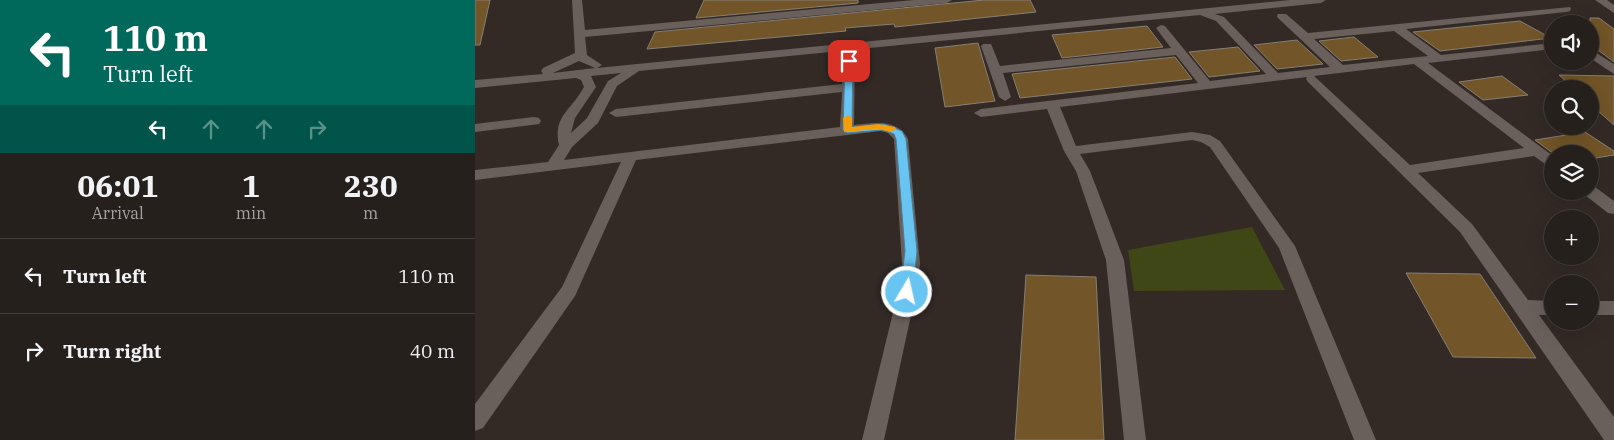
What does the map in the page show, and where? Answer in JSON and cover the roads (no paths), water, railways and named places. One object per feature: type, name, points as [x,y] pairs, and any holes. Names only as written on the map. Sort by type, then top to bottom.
[{"type":"street","points":[[577,0],[581,55],[584,60],[596,65]]},
{"type":"street","points":[[579,34],[868,4],[947,0]]},
{"type":"street","points":[[475,77],[1215,2],[1263,0]]},
{"type":"street","points":[[475,84],[1321,0]]},
{"type":"street","points":[[1600,1],[1614,10]]},
{"type":"street","points":[[1221,19],[1229,9]]},
{"type":"street","points":[[1306,36],[1566,9]]},
{"type":"street","points":[[1197,12],[1221,19],[1275,77]]},
{"type":"street","points":[[1539,12],[1544,16]]},
{"type":"street","points":[[1282,16],[1340,69]]},
{"type":"street","points":[[1396,27],[1438,58]]},
{"type":"street","points":[[1161,28],[1207,86]]},
{"type":"street","points":[[987,46],[1005,97]]},
{"type":"street","points":[[981,113],[1416,60],[1544,47]]},
{"type":"street","points":[[996,70],[1179,51]]},
{"type":"street","points":[[547,70],[581,55]]},
{"type":"street","points":[[1599,59],[1614,70]]},
{"type":"street","points":[[1416,60],[1544,157]]},
{"type":"street","points":[[847,130],[849,61]]},
{"type":"street","points":[[553,166],[565,145],[593,120],[612,84],[624,75],[640,68]]},
{"type":"street","points":[[565,145],[564,127],[590,87],[586,78],[578,74]]},
{"type":"street","points":[[1312,79],[1466,228],[1614,435]]},
{"type":"street","points":[[616,113],[849,87]]},
{"type":"street","points":[[1052,104],[1071,151],[1083,170],[1115,260],[1135,440]]},
{"type":"street","points":[[577,108],[601,106]]},
{"type":"street","points":[[475,128],[534,122]]},
{"type":"street","points":[[475,175],[847,130],[884,127],[895,130],[900,136],[910,241],[909,278],[873,440]]},
{"type":"street","points":[[1071,151],[1192,136],[1205,138],[1215,144],[1287,246],[1365,440]]},
{"type":"street","points":[[1407,170],[1536,151]]},
{"type":"street","points":[[475,421],[569,291],[631,156]]},
{"type":"street","points":[[1599,197],[1614,209]]},
{"type":"street","points":[[1523,307],[1544,308]]},
{"type":"street","points":[[1599,308],[1614,308]]}]
